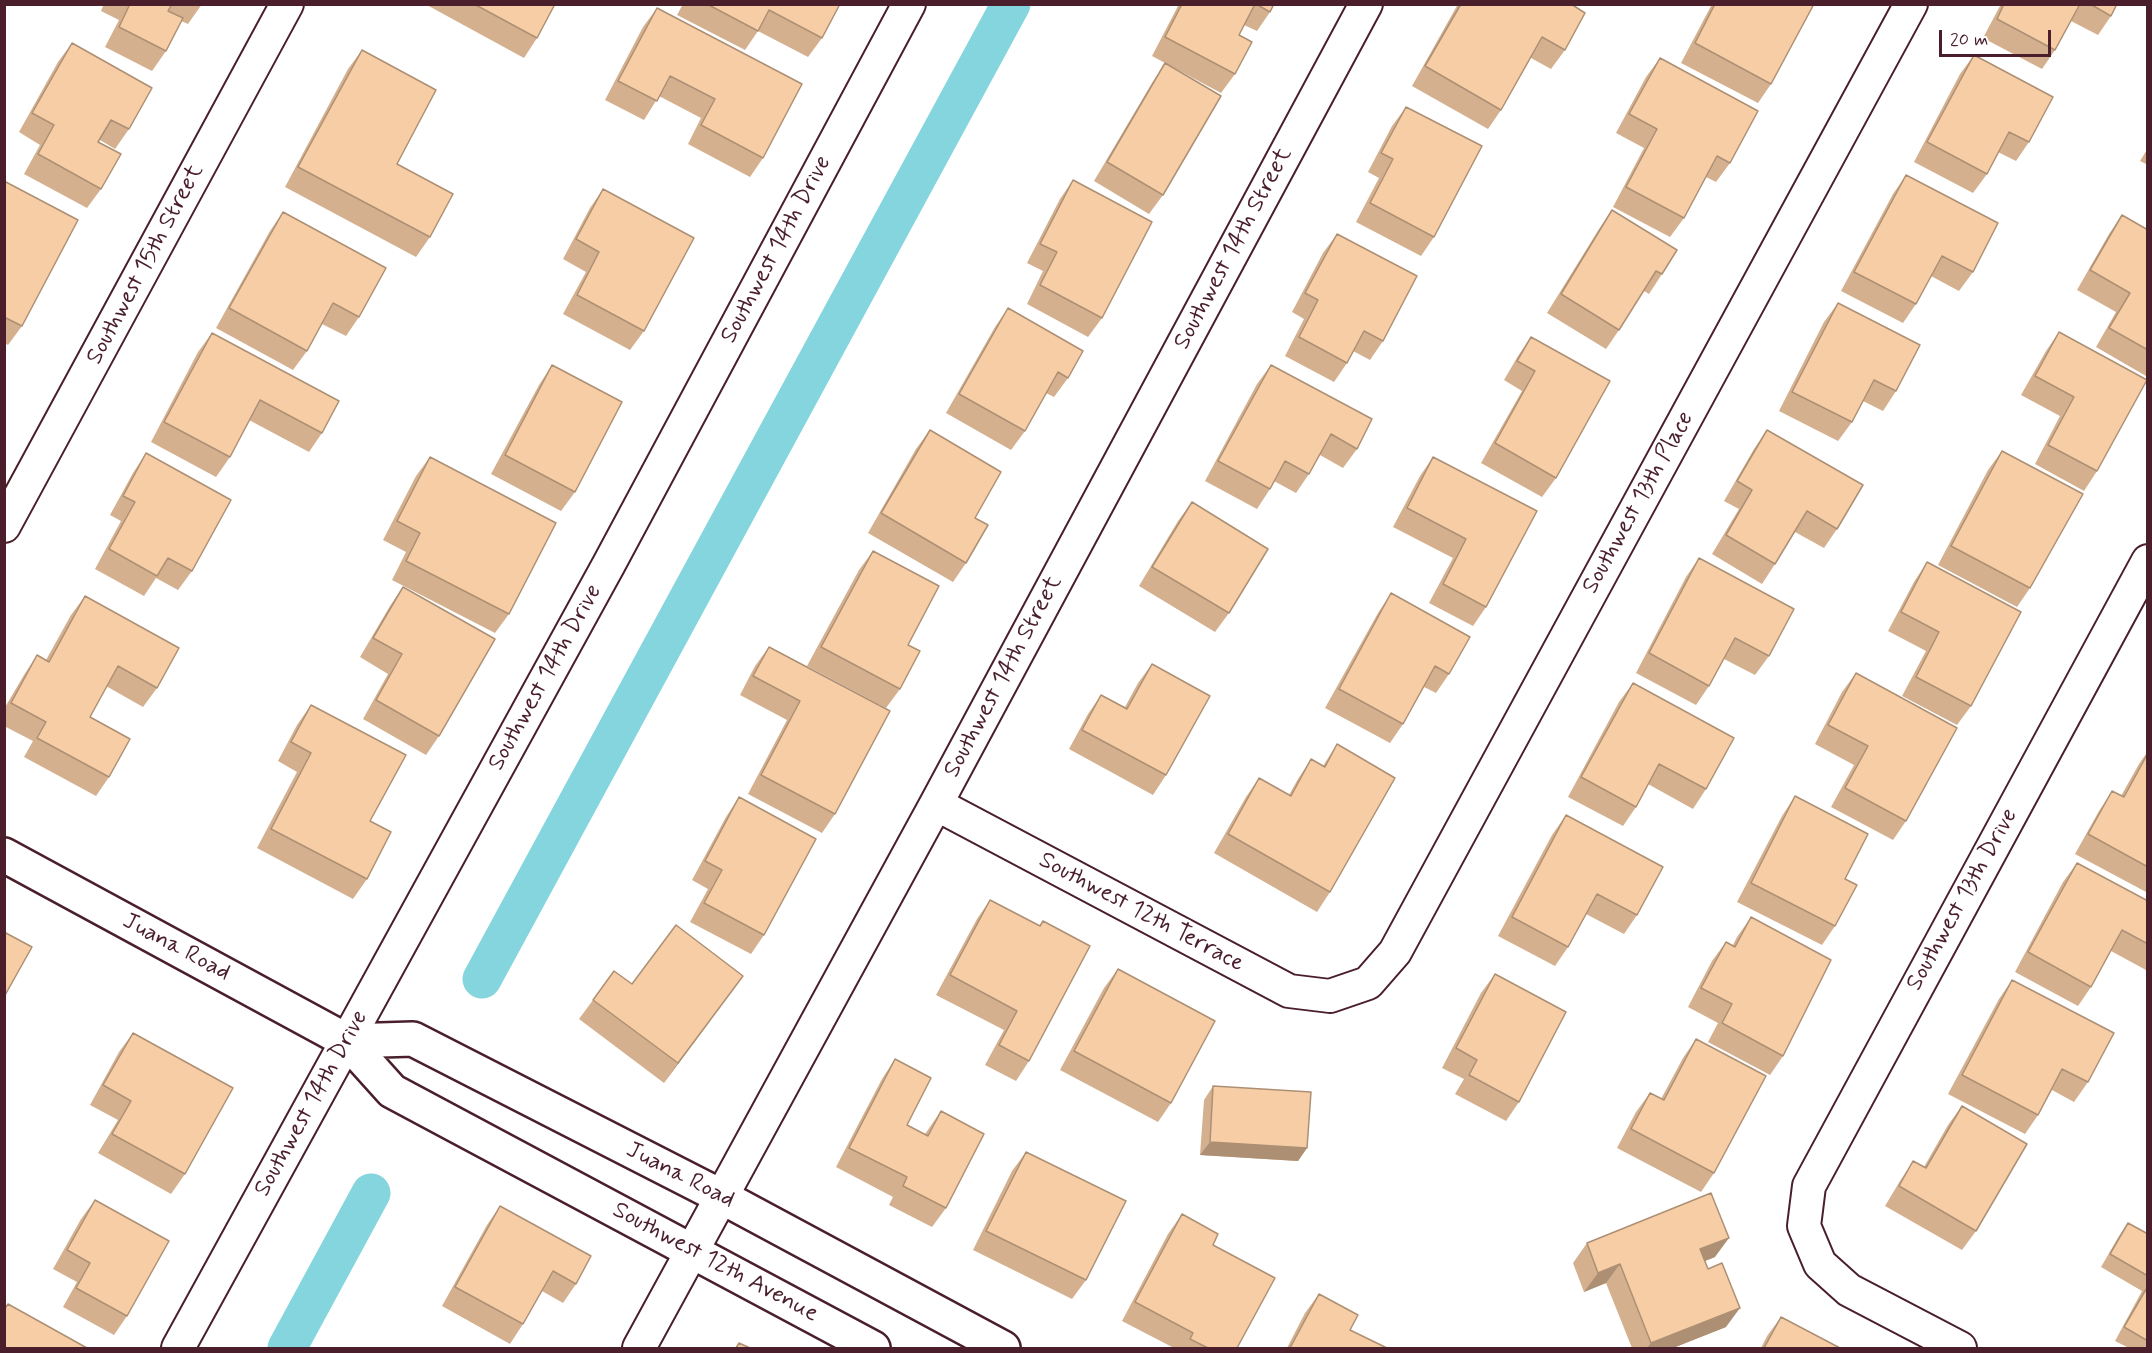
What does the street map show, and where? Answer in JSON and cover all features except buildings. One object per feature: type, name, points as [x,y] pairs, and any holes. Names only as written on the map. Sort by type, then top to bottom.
[{"type":"street","name":"Southwest 15th Street","points":[[4,526],[286,4]]},
{"type":"street","name":"Southwest 14th Drive","points":[[178,1348],[609,564],[909,4]]},
{"type":"street","name":"Southwest 14th Street","points":[[639,1348],[936,804],[1366,4]]},
{"type":"street","name":"Southwest 13th Place","points":[[1353,988],[1368,983],[1395,952],[1911,4]]},
{"type":"street","name":"Southwest 13th Drive","points":[[1960,1348],[1849,1290],[1820,1264],[1804,1226],[1809,1186],[2148,561]]},
{"type":"street","name":"Southwest 12th Terrace","points":[[936,804],[1289,991],[1330,996],[1353,988]]},
{"type":"street","name":"Juana Road","points":[[4,855],[347,1041],[392,1091],[588,1195]]},
{"type":"street","name":"Juana Road","points":[[347,1041],[413,1039],[722,1197],[1003,1348]]},
{"type":"street","name":"Southwest 12th Avenue","points":[[588,1195],[873,1348]]},
{"type":"waterway","points":[[482,979],[1011,4]]},
{"type":"waterway","points":[[287,1348],[371,1193]]}]
